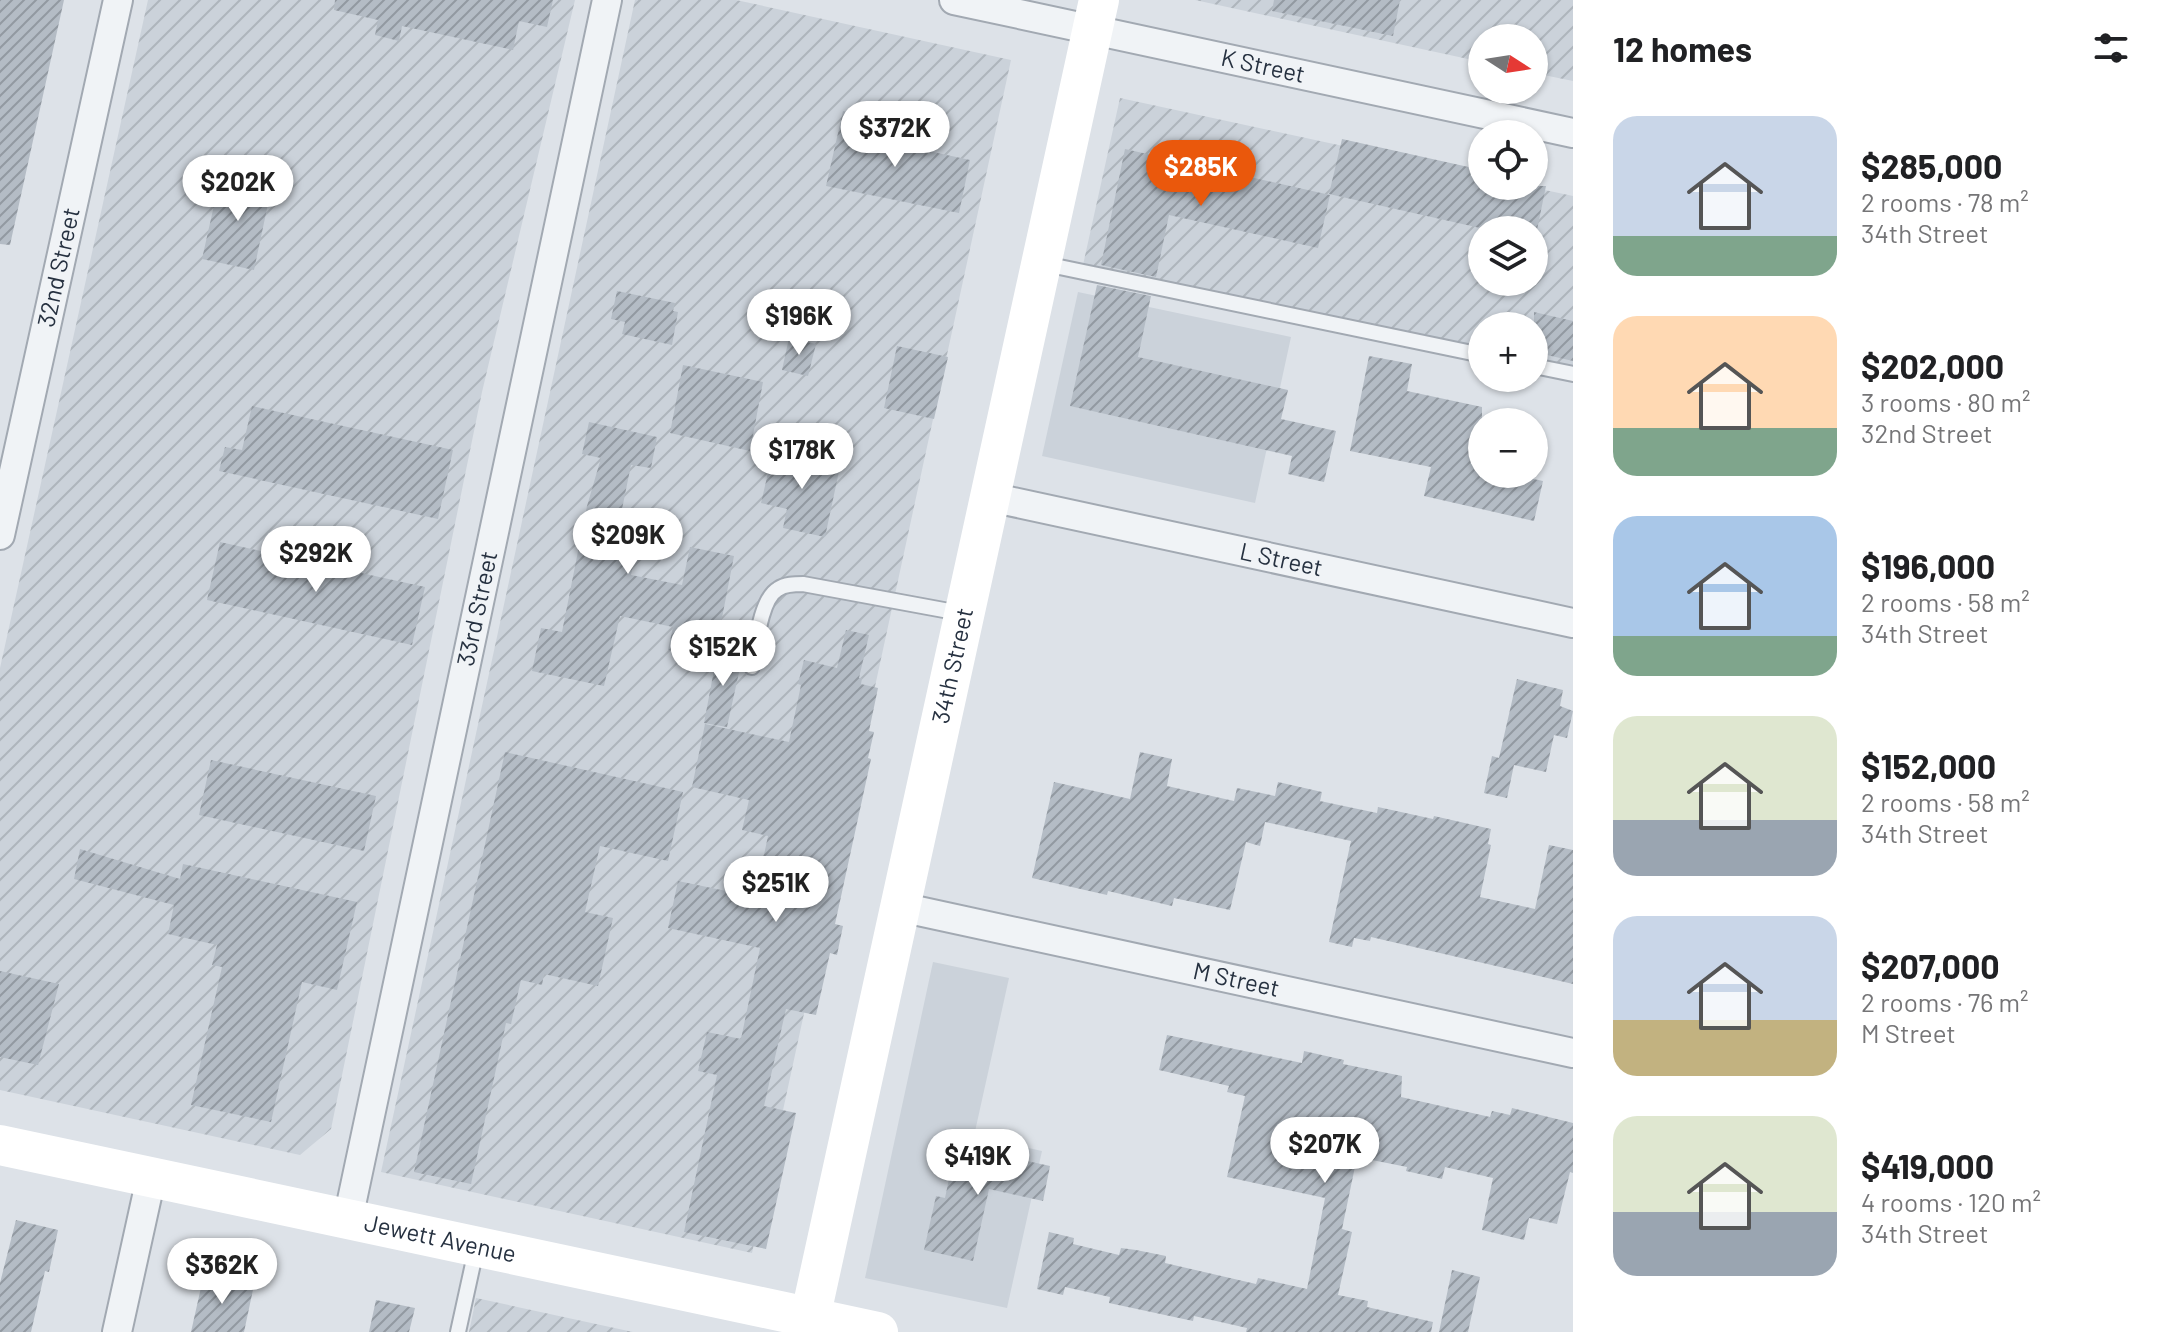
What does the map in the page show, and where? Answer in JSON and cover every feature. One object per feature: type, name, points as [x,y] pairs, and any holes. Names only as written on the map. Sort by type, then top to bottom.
[{"type":"street","name":"32nd Street","points":[[0,535],[118,0]]},
{"type":"street","name":"33rd Street","points":[[348,1219],[607,0]]},
{"type":"street","name":"K Street","points":[[954,0],[1096,15],[1573,133]]},
{"type":"street","name":"34th Street","points":[[809,1325],[1096,15]]},
{"type":"street","name":"L Street","points":[[990,497],[1573,623]]},
{"type":"street","name":"M Street","points":[[900,907],[1573,1053]]},
{"type":"street","name":"Jewett Avenue","points":[[0,1145],[477,1246],[809,1325],[878,1332]]},
{"type":"street","points":[[117,1332],[151,1178]]},
{"type":"lane","points":[[1041,263],[1468,352]]},
{"type":"lane","points":[[1548,369],[1573,374]]},
{"type":"lane","points":[[752,667],[768,597],[778,588],[790,585],[803,584],[964,614]]},
{"type":"lane","points":[[458,1332],[477,1246]]},
{"type":"shaded area","points":[[148,0],[575,0],[482,392],[331,1129],[300,1155],[0,1090],[0,668]]},
{"type":"shaded area","points":[[635,0],[736,0],[1011,60],[752,1253],[381,1172]]},
{"type":"shaded area","points":[[1195,0],[1573,0],[1573,81],[1548,76],[1548,24],[1468,24],[1468,59]]},
{"type":"shaded area","points":[[1120,98],[1468,173],[1468,200],[1548,200],[1548,191],[1573,196],[1573,370],[1548,365],[1548,312],[1468,312],[1468,348],[1083,265]]},
{"type":"shaded area","points":[[1078,292],[1291,337],[1255,503],[1042,456]]},
{"type":"shaded area","points":[[933,962],[1009,978],[974,1136],[1042,1151],[1007,1308],[865,1278]]},
{"type":"shaded area","points":[[476,1298],[633,1332],[469,1332]]},
{"type":"building","points":[[0,0],[64,0],[10,245],[0,244]]},
{"type":"building","points":[[335,0],[553,0],[547,27],[519,21],[513,50],[402,26],[399,41],[375,35],[378,20],[334,10]]},
{"type":"building","points":[[1274,0],[1400,0],[1393,36],[1272,11]]},
{"type":"building","points":[[843,111],[873,117],[868,138],[970,160],[959,213],[826,186]]},
{"type":"building","points":[[1342,139],[1468,167],[1468,200],[1543,200],[1540,216],[1468,216],[1468,225],[1329,194]]},
{"type":"building","points":[[1125,149],[1330,195],[1318,248],[1169,215],[1156,277],[1101,265]]},
{"type":"building","points":[[235,177],[272,185],[254,270],[202,259],[219,183],[233,186]]},
{"type":"building","points":[[1097,285],[1151,296],[1138,357],[1288,390],[1281,419],[1336,431],[1324,482],[1288,474],[1292,456],[1070,406]]},
{"type":"building","points":[[617,291],[675,303],[673,311],[678,312],[672,345],[622,334],[625,322],[611,319]]},
{"type":"building","points":[[1548,315],[1573,321],[1573,361],[1548,355]]},
{"type":"building","points":[[789,338],[816,344],[808,376],[782,370]]},
{"type":"building","points":[[897,346],[948,357],[934,419],[884,408]]},
{"type":"building","points":[[1369,356],[1412,364],[1407,391],[1482,407],[1468,408],[1468,488],[1541,488],[1534,521],[1424,496],[1431,467],[1350,451]]},
{"type":"building","points":[[683,365],[763,382],[750,451],[670,433]]},
{"type":"building","points":[[252,406],[453,450],[438,519],[219,471],[225,447],[242,450]]},
{"type":"building","points":[[589,422],[657,437],[651,468],[631,465],[621,514],[643,519],[631,575],[682,585],[690,547],[734,556],[714,659],[668,650],[673,627],[620,616],[604,686],[532,671],[541,628],[562,632],[587,506],[601,458],[582,454]]},
{"type":"building","points":[[773,451],[809,460],[810,455],[841,462],[825,537],[783,528],[787,509],[761,503]]},
{"type":"building","points":[[220,542],[425,587],[412,645],[207,600]]},
{"type":"building","points":[[846,630],[869,635],[859,678],[862,678],[861,684],[878,688],[869,731],[874,732],[868,758],[871,759],[835,924],[843,926],[837,955],[830,953],[816,1015],[786,1009],[764,1106],[796,1113],[766,1249],[684,1232],[717,1075],[698,1071],[707,1032],[741,1039],[760,948],[668,928],[678,881],[755,897],[768,836],[742,830],[749,800],[692,787],[705,724],[789,742],[804,660],[837,668]]},
{"type":"building","points":[[718,649],[743,654],[727,727],[704,723]]},
{"type":"building","points":[[1517,679],[1563,690],[1560,706],[1573,711],[1567,738],[1554,735],[1546,772],[1514,765],[1507,798],[1484,793],[1492,756],[1499,758]]},
{"type":"building","points":[[505,752],[683,792],[668,861],[600,846],[585,912],[613,918],[598,986],[544,974],[542,985],[521,980],[511,1024],[506,1023],[471,1184],[414,1172]]},
{"type":"building","points":[[1140,752],[1172,759],[1167,786],[1234,801],[1237,788],[1275,796],[1278,782],[1322,792],[1320,801],[1377,813],[1378,807],[1433,819],[1434,816],[1491,829],[1488,844],[1491,845],[1480,897],[1535,909],[1549,845],[1573,850],[1573,984],[1371,937],[1370,941],[1354,938],[1352,947],[1329,942],[1351,841],[1265,822],[1260,846],[1246,842],[1230,910],[1174,898],[1172,906],[1032,878],[1054,782],[1130,799]]},
{"type":"building","points":[[211,760],[376,796],[364,851],[199,815]]},
{"type":"building","points":[[80,849],[180,879],[183,864],[357,902],[337,990],[302,982],[271,1122],[191,1105],[222,967],[212,965],[217,945],[168,934],[174,905],[74,879]]},
{"type":"building","points":[[0,971],[59,984],[38,1065],[0,1057]]},
{"type":"building","points":[[1167,1035],[1302,1063],[1304,1051],[1344,1060],[1343,1064],[1402,1076],[1401,1097],[1490,1117],[1492,1111],[1510,1115],[1512,1108],[1573,1123],[1573,1173],[1570,1172],[1557,1224],[1529,1218],[1524,1240],[1482,1230],[1493,1178],[1445,1167],[1442,1179],[1406,1171],[1407,1167],[1357,1157],[1342,1229],[1352,1232],[1338,1295],[1368,1301],[1367,1307],[1433,1322],[1431,1332],[1246,1332],[1247,1328],[1194,1316],[1193,1321],[1109,1303],[1110,1297],[1065,1287],[1063,1295],[1037,1289],[1049,1232],[1074,1238],[1073,1244],[1119,1255],[1121,1248],[1136,1250],[1166,1256],[1165,1263],[1256,1284],[1258,1278],[1307,1289],[1325,1198],[1227,1177],[1245,1096],[1227,1092],[1229,1086],[1159,1070]]},
{"type":"building","points":[[956,1145],[1050,1166],[1043,1201],[989,1189],[973,1261],[924,1250],[936,1196],[945,1198]]},
{"type":"building","points":[[16,1220],[58,1230],[31,1332],[0,1332],[0,1283]]},
{"type":"building","points":[[1452,1270],[1480,1277],[1468,1332],[1439,1332]]},
{"type":"building","points":[[204,1274],[254,1285],[244,1332],[191,1332]]},
{"type":"building","points":[[376,1300],[415,1308],[409,1332],[369,1332]]}]
